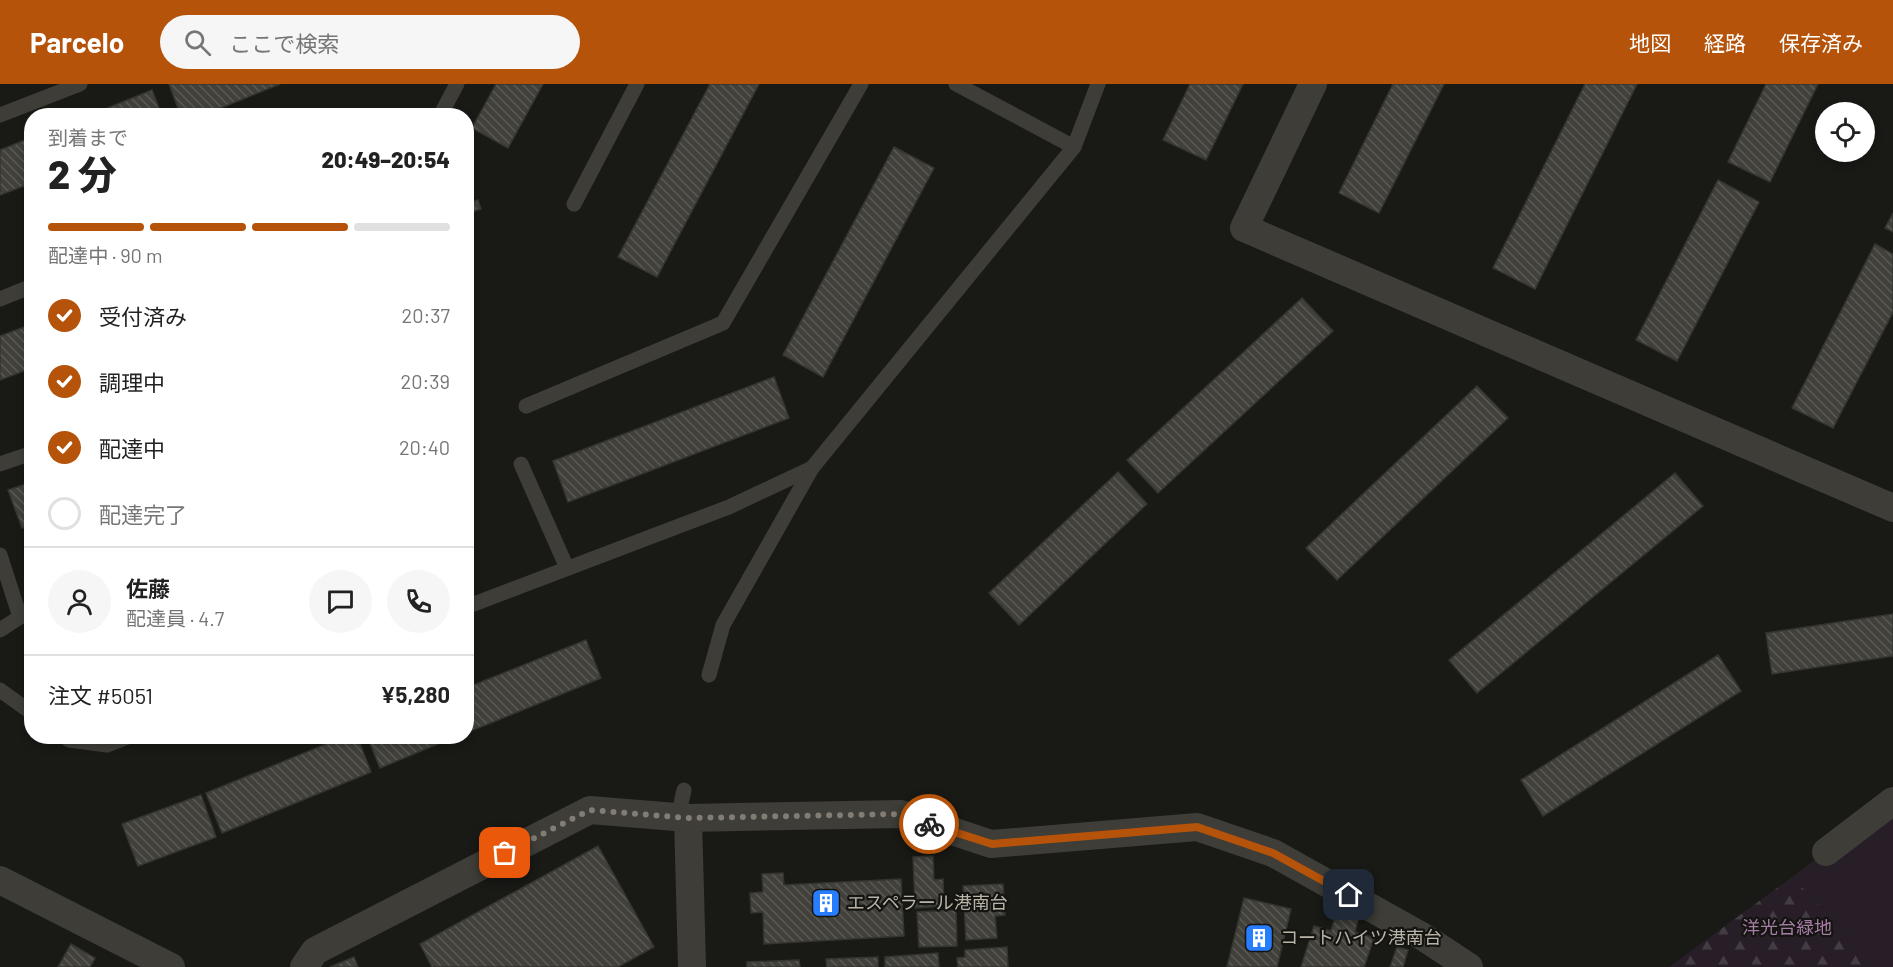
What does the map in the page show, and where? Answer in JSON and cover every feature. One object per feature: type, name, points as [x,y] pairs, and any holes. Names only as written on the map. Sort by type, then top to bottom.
[{"type":"street","points":[[1314,84],[1244,228],[1893,508]]},
{"type":"street","points":[[1826,852],[1893,801]]},
{"type":"street","points":[[304,967],[315,951],[590,810],[683,817],[901,814],[992,844],[1197,827],[1273,853],[1425,938],[1469,967]]},
{"type":"street","points":[[683,817],[692,967]]},
{"type":"street","points":[[0,880],[171,967]]},
{"type":"lane","points":[[0,115],[80,84]]},
{"type":"lane","points":[[443,108],[457,84]]},
{"type":"lane","points":[[574,204],[637,84]]},
{"type":"lane","points":[[526,406],[723,322],[861,84]]},
{"type":"lane","points":[[956,84],[1074,147]]},
{"type":"lane","points":[[710,675],[723,625],[812,468],[1074,147],[1098,84]]},
{"type":"lane","points":[[0,299],[24,289]]},
{"type":"lane","points":[[0,464],[24,456]]},
{"type":"lane","points":[[521,464],[567,568]]},
{"type":"lane","points":[[474,604],[729,507],[812,468]]},
{"type":"lane","points":[[0,555],[24,610]]},
{"type":"lane","points":[[0,630],[24,616]]},
{"type":"lane","points":[[0,690],[24,707]]},
{"type":"lane","points":[[683,817],[684,790]]},
{"type":"green space","points":[[1893,801],[1893,967],[1881,967],[1792,877]]},
{"type":"green space","name":"洋光台緑地","points":[[1792,877],[1881,967],[1669,967]]},
{"type":"building","points":[[169,84],[280,84],[221,108],[178,108]]},
{"type":"building","points":[[496,84],[543,84],[508,148],[474,129],[474,124]]},
{"type":"building","points":[[710,84],[759,84],[657,277],[618,257]]},
{"type":"building","points":[[1190,84],[1243,84],[1206,160],[1163,140]]},
{"type":"building","points":[[1393,84],[1444,84],[1379,213],[1339,193]]},
{"type":"building","points":[[1585,84],[1637,84],[1535,289],[1493,268]]},
{"type":"building","points":[[1766,84],[1818,84],[1770,182],[1728,162]]},
{"type":"building","points":[[152,90],[159,108],[108,108]]},
{"type":"building","points":[[24,140],[24,186],[0,195],[0,150]]},
{"type":"building","points":[[894,147],[934,168],[823,377],[783,355]]},
{"type":"building","points":[[1718,180],[1759,202],[1677,361],[1636,340]]},
{"type":"building","points":[[478,200],[481,209],[474,211],[474,201]]},
{"type":"building","points":[[1893,213],[1893,232],[1885,228]]},
{"type":"building","points":[[1875,244],[1893,254],[1893,312],[1833,428],[1792,408]]},
{"type":"building","points":[[1302,298],[1333,331],[1158,493],[1127,460]]},
{"type":"building","points":[[24,327],[24,371],[0,380],[0,336]]},
{"type":"building","points":[[774,377],[789,418],[568,502],[553,461]]},
{"type":"building","points":[[1477,386],[1508,418],[1337,580],[1306,548]]},
{"type":"building","points":[[1118,472],[1147,504],[1019,625],[989,593]]},
{"type":"building","points":[[1675,473],[1703,506],[1477,693],[1449,660]]},
{"type":"building","points":[[24,485],[24,527],[22,528],[8,490]]},
{"type":"building","points":[[1893,614],[1893,656],[1772,674],[1766,633]]},
{"type":"building","points":[[586,640],[601,678],[474,730],[474,685]]},
{"type":"building","points":[[1718,655],[1741,691],[1543,816],[1521,780]]},
{"type":"building","points":[[326,744],[360,744],[371,772],[222,833],[206,793]]},
{"type":"building","points":[[370,744],[438,744],[380,768]]},
{"type":"building","points":[[201,795],[216,837],[138,866],[122,824]]},
{"type":"building","points":[[598,846],[654,947],[618,967],[432,967],[420,944]]},
{"type":"building","points":[[933,856],[934,880],[943,879],[944,906],[915,908],[913,857]]},
{"type":"building","name":"エスペラール港南台","points":[[783,873],[784,885],[901,879],[904,936],[764,944],[763,912],[751,913],[750,893],[763,892],[762,874]]},
{"type":"building","points":[[1003,884],[1005,915],[995,916],[997,938],[966,940],[963,886]]},
{"type":"building","name":"コートハイツ港南台","points":[[1244,898],[1291,909],[1277,967],[1227,967]]},
{"type":"building","points":[[956,910],[957,946],[919,947],[917,912]]},
{"type":"building","points":[[1336,913],[1358,920],[1355,932],[1374,938],[1364,967],[1301,967],[1314,926],[1331,931]]},
{"type":"building","points":[[71,944],[95,958],[90,967],[58,967]]},
{"type":"building","points":[[1007,947],[1008,967],[958,967],[957,958],[965,957],[965,950]]},
{"type":"building","points":[[1397,947],[1408,950],[1403,967],[1390,967]]},
{"type":"building","points":[[938,953],[939,967],[885,967],[885,957]]},
{"type":"building","points":[[354,957],[358,967],[330,967]]},
{"type":"building","points":[[878,957],[878,967],[827,967],[826,959]]},
{"type":"building","points":[[799,960],[800,967],[747,967],[747,962]]},
{"type":"way so far","points":[[505,853],[590,810],[688,818],[901,814],[929,824]]},
{"type":"place","name":"エスペラール港南台","points":[[826,903]]},
{"type":"place","name":"コートハイツ港南台","points":[[1259,938]]},
{"type":"route","points":[[929,824],[992,844],[1197,827],[1273,853],[1349,895]]}]
